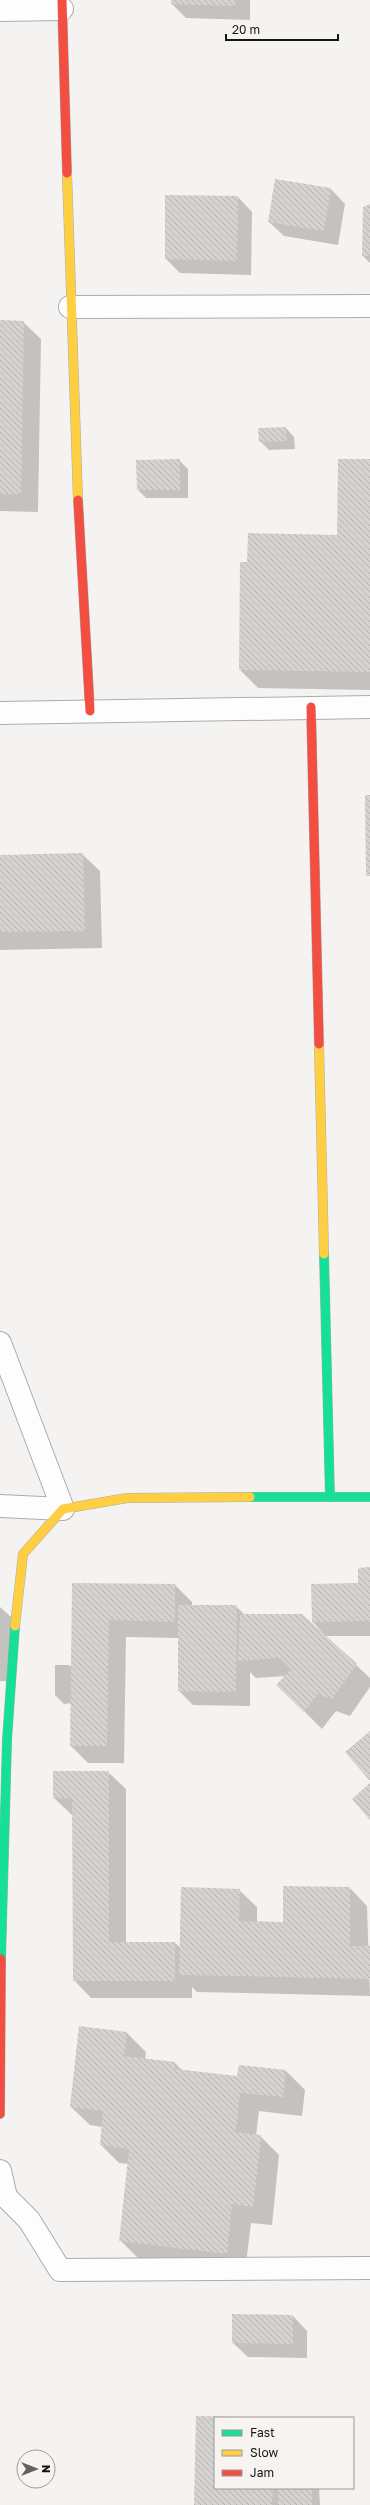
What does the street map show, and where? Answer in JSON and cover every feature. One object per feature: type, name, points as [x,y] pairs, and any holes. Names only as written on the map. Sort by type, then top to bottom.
[{"type":"street","points":[[0,10],[62,5],[70,307],[81,577],[90,711]]},
{"type":"street","points":[[70,307],[370,306]]},
{"type":"street","points":[[310,707],[330,1496]]},
{"type":"street","points":[[0,713],[370,707]]},
{"type":"street","points":[[0,1343],[63,1509]]},
{"type":"street","points":[[0,1506],[63,1509],[127,1498],[370,1496]]},
{"type":"street","points":[[0,2114],[2,1914],[7,1740],[16,1610],[23,1554],[63,1509]]},
{"type":"street","points":[[0,2171],[6,2197],[29,2220],[60,2270],[370,2268]]},
{"type":"building","points":[[171,0],[236,0],[235,6],[171,4]]},
{"type":"building","points":[[275,179],[331,188],[324,231],[268,222]]},
{"type":"building","points":[[165,195],[238,196],[237,261],[165,259]]},
{"type":"building","points":[[370,204],[370,256],[362,256],[363,207]]},
{"type":"building","points":[[0,320],[24,321],[21,494],[0,494]]},
{"type":"building","points":[[286,427],[287,441],[259,442],[258,428]]},
{"type":"building","points":[[180,459],[180,490],[137,490],[136,460]]},
{"type":"building","points":[[338,459],[370,459],[370,672],[239,670],[240,562],[247,562],[248,533],[337,535]]},
{"type":"building","points":[[365,795],[370,795],[370,876],[366,876]]},
{"type":"building","points":[[83,853],[85,931],[0,932],[0,855]]},
{"type":"building","points":[[370,1567],[370,1621],[312,1622],[311,1584],[358,1583],[358,1568]]},
{"type":"building","points":[[72,1583],[175,1584],[175,1622],[109,1620],[107,1746],[70,1746]]},
{"type":"building","points":[[178,1605],[237,1605],[236,1692],[178,1691]]},
{"type":"building","points":[[240,1614],[302,1614],[357,1664],[332,1699],[318,1694],[304,1712],[276,1685],[291,1669],[280,1658],[238,1661]]},
{"type":"building","points":[[370,1731],[370,1781],[345,1752]]},
{"type":"building","points":[[53,1771],[109,1771],[109,1942],[175,1942],[175,1981],[73,1981],[72,1798],[53,1798]]},
{"type":"building","points":[[370,1783],[370,1820],[352,1799]]},
{"type":"building","points":[[283,1886],[350,1887],[350,1946],[370,1946],[370,1979],[179,1975],[181,1887],[240,1889],[239,1921],[283,1922]]},
{"type":"building","points":[[79,2026],[127,2032],[124,2056],[175,2062],[175,2069],[237,2076],[239,2065],[286,2070],[283,2097],[240,2093],[236,2132],[261,2135],[253,2207],[232,2204],[227,2254],[119,2241],[129,2149],[100,2145],[103,2111],[70,2107]]},
{"type":"building","points":[[232,2314],[293,2315],[293,2344],[232,2343]]},
{"type":"building","points":[[196,2416],[248,2417],[214,2417],[214,2489],[273,2489],[272,2505],[194,2505]]},
{"type":"building","points":[[278,2489],[312,2489],[312,2505],[278,2505]]},
{"type":"traffic: fast","points":[[324,1254],[330,1497]]},
{"type":"traffic: fast","points":[[250,1497],[370,1497]]},
{"type":"traffic: fast","points":[[1,1959],[7,1740],[15,1626]]},
{"type":"traffic: slow","points":[[67,173],[78,500]]},
{"type":"traffic: slow","points":[[319,1044],[324,1254]]},
{"type":"traffic: slow","points":[[15,1626],[23,1554],[63,1509],[127,1498],[250,1497]]},
{"type":"traffic: jam","points":[[62,0],[67,173]]},
{"type":"traffic: jam","points":[[78,500],[90,711]]},
{"type":"traffic: jam","points":[[311,707],[319,1044]]},
{"type":"traffic: jam","points":[[0,2114],[1,1959]]}]
